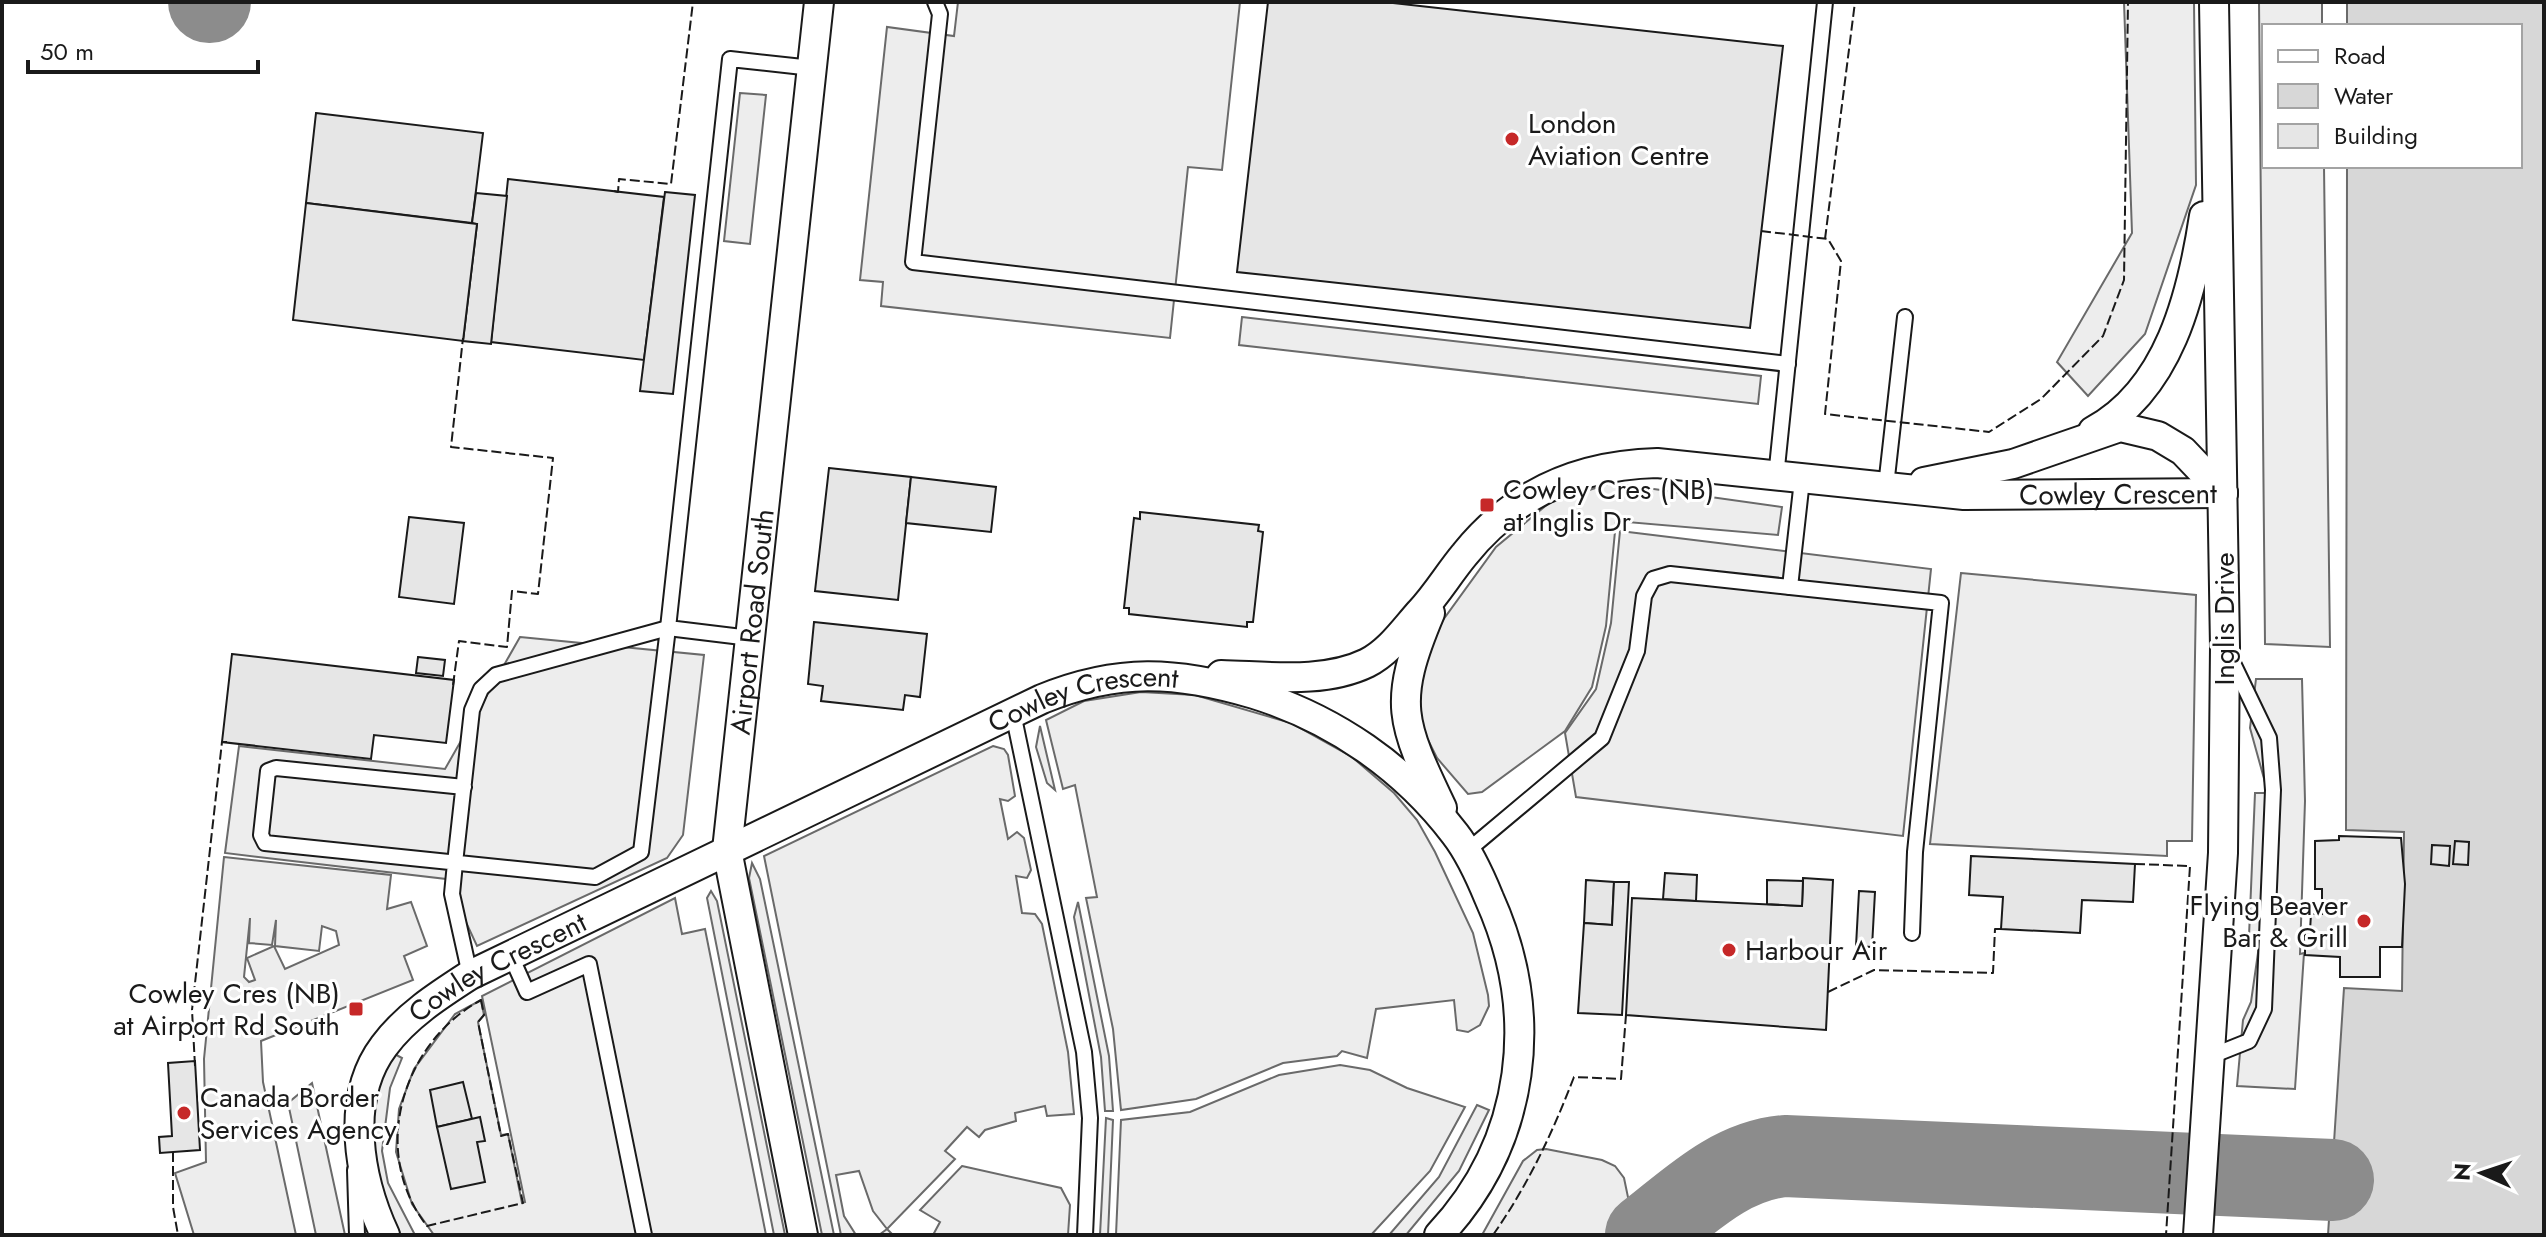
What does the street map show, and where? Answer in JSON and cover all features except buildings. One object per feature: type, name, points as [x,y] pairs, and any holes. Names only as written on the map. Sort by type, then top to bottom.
[{"type":"street","name":"Airport Road South","points":[[803,1235],[727,850],[819,2]]},
{"type":"street","name":"Inglis Drive","points":[[2198,1235],[2223,853],[2225,647],[2214,2]]},
{"type":"street","points":[[2077,439],[2121,412],[2152,376],[2168,346],[2196,259],[2215,148]]},
{"type":"street","name":"Cowley Crescent","points":[[1891,487],[2013,464],[2077,439],[2120,427],[2158,436],[2183,451],[2223,493]]},
{"type":"street","name":"Cowley Crescent","points":[[1438,594],[1487,529],[1524,499],[1562,478],[1621,464],[1657,463],[1964,495],[2223,493]]},
{"type":"street","points":[[1165,674],[1295,677],[1346,670],[1385,650],[1438,594]]},
{"type":"street","points":[[1438,594],[1410,660],[1405,705],[1417,755],[1460,843]]},
{"type":"street","name":"Cowley Crescent","points":[[385,1235],[364,1176],[361,1113],[368,1075],[386,1043],[419,1011],[470,975],[1013,713],[1087,683],[1165,674],[1263,697],[1327,723],[1362,744],[1397,772],[1460,843],[1498,918],[1511,953],[1518,988],[1519,1060],[1510,1118],[1495,1156],[1472,1194],[1439,1235]]},
{"type":"lane","points":[[935,2],[940,14],[913,262],[1788,364]]},
{"type":"lane","points":[[1790,587],[1788,364],[1825,2]]},
{"type":"lane","points":[[464,787],[276,768],[268,771],[261,835],[265,843],[595,877],[641,852],[730,59],[812,68]]},
{"type":"lane","points":[[1891,487],[1905,317]]},
{"type":"lane","points":[[1460,843],[1602,738],[1637,651],[1644,596],[1653,579],[1670,574],[1941,603],[1915,852],[1912,933]]},
{"type":"lane","points":[[470,975],[452,894],[472,710],[481,689],[496,675],[668,628],[750,638]]},
{"type":"lane","points":[[2209,1057],[2249,1041],[2264,1009],[2273,790],[2269,738],[2254,700],[2225,647]]},
{"type":"lane","points":[[1013,713],[1084,1052],[1090,1118],[1085,1235]]},
{"type":"lane","points":[[511,956],[527,992],[589,964],[644,1235]]},
{"type":"lane","name":"Cowley Crescent","points":[[357,1235],[354,1174],[361,1113]]},
{"type":"shaded area","points":[[958,2],[1240,2],[1222,170],[1188,167],[1170,338],[881,306],[883,282],[860,280],[887,27],[954,36]]},
{"type":"shaded area","points":[[2124,2],[2194,2],[2196,185],[2145,334],[2088,396],[2057,362],[2132,233]]},
{"type":"shaded area","points":[[2259,2],[2322,2],[2322,24],[2262,24],[2262,168],[2324,168],[2330,647],[2265,644]]},
{"type":"shaded area","points":[[740,93],[766,95],[750,244],[724,241]]},
{"type":"shaded area","points":[[1242,317],[1761,376],[1758,404],[1239,345]]},
{"type":"shaded area","points":[[1611,483],[1782,507],[1778,535],[1616,521],[1606,626],[1592,687],[1565,731],[1482,792],[1468,794],[1437,758],[1421,726],[1416,691],[1430,638],[1496,547],[1549,503]]},
{"type":"shaded area","points":[[1620,531],[1931,569],[1903,836],[1576,797],[1565,733],[1596,689],[1611,623]]},
{"type":"shaded area","points":[[1961,573],[2196,595],[2192,841],[2167,841],[2167,856],[1930,844]]},
{"type":"shaded area","points":[[520,637],[704,655],[683,835],[667,858],[477,946],[446,879],[225,853],[239,746],[445,769]]},
{"type":"shaded area","points":[[2256,679],[2302,679],[2305,801],[2300,954],[2304,953],[2295,1089],[2237,1086],[2243,1020],[2251,1002],[2260,939],[2249,936],[2255,793],[2268,793],[2250,728]]},
{"type":"shaded area","points":[[1141,692],[1195,695],[1291,723],[1352,757],[1394,793],[1417,820],[1473,933],[1489,1006],[1480,1025],[1468,1032],[1457,1030],[1454,1000],[1376,1009],[1367,1058],[1342,1051],[1337,1056],[1283,1063],[1196,1099],[1121,1110],[1113,1029],[1086,898],[1097,897],[1075,785],[1063,789],[1046,720],[1084,701]]},
{"type":"shaded area","points":[[1040,726],[1055,790],[1047,783],[1036,747]]},
{"type":"shaded area","points":[[993,746],[1004,749],[1008,755],[1015,796],[1008,801],[1000,799],[1008,839],[1017,832],[1024,838],[1031,870],[1027,878],[1016,876],[1022,913],[1035,914],[1042,924],[1068,1052],[1074,1114],[1047,1116],[1045,1106],[1015,1113],[1016,1121],[985,1130],[979,1137],[967,1127],[945,1151],[955,1159],[887,1229],[873,1211],[859,1171],[836,1175],[844,1216],[856,1235],[841,1235],[764,856]]},
{"type":"shaded area","points":[[224,857],[391,875],[387,909],[411,902],[427,946],[404,956],[413,980],[261,1041],[263,1082],[296,1235],[194,1235],[175,1173],[206,1162],[204,1059]],"holes":[[[250,918],[249,943],[272,945],[276,920],[275,946],[319,951],[322,926],[336,931],[339,945],[285,969],[274,946],[247,958],[255,980],[249,982],[244,977]]]},
{"type":"shaded area","points":[[752,863],[760,879],[834,1235],[822,1235],[749,878]]},
{"type":"shaded area","points":[[711,891],[717,901],[785,1235],[774,1235],[707,898]]},
{"type":"shaded area","points":[[675,898],[682,934],[705,929],[766,1235],[434,1235],[412,1204],[396,1152],[399,1109],[414,1069],[455,1014],[481,1000],[484,1015],[478,1022],[501,1135],[508,1134],[522,1203],[525,1202],[482,996]]},
{"type":"shaded area","points":[[1078,902],[1109,1056],[1113,1111],[1105,1111],[1101,1057],[1074,917]]},
{"type":"shaded area","points":[[391,1052],[402,1058],[390,1088],[382,1151],[388,1183],[415,1235],[400,1235],[376,1186],[371,1117],[378,1084]]},
{"type":"shaded area","points":[[1340,1065],[1370,1070],[1407,1088],[1465,1107],[1430,1171],[1371,1235],[1116,1235],[1121,1120],[1190,1112],[1279,1075]]},
{"type":"shaded area","points":[[312,1083],[345,1235],[316,1235],[288,1103]]},
{"type":"shaded area","points":[[1477,1105],[1489,1110],[1459,1171],[1406,1235],[1389,1235],[1439,1177]]},
{"type":"shaded area","points":[[1106,1118],[1113,1120],[1108,1235],[1100,1235]]},
{"type":"shaded area","points":[[1537,1150],[1602,1160],[1615,1166],[1624,1178],[1629,1202],[1617,1226],[1606,1235],[1482,1235],[1523,1161]]},
{"type":"shaded area","points":[[962,1166],[1061,1188],[1070,1205],[1068,1235],[933,1235],[940,1222],[920,1210]]},
{"type":"shaded area","points":[[887,1229],[893,1235],[879,1235]]},
{"type":"water","points":[[2347,2],[2544,2],[2544,1235],[2328,1235],[2344,988],[2402,991],[2404,832],[2346,830],[2347,168],[2522,168],[2522,24],[2347,24]]},
{"type":"taxiway","points":[[1646,1235],[1728,1174],[1765,1159],[1785,1156],[2333,1180]]},
{"type":"fence","points":[[614,191],[618,192],[619,179],[671,184],[693,2]]},
{"type":"fence","points":[[1825,239],[1855,2]]},
{"type":"fence","points":[[1761,231],[1828,239],[1841,261],[1825,414],[1989,432],[2041,399],[2103,336],[2124,280],[2128,2]]},
{"type":"fence","points":[[453,685],[459,641],[507,647],[512,591],[538,594],[553,458],[451,447],[463,338]]},
{"type":"fence","points":[[195,1066],[192,1010],[222,742],[227,742]]},
{"type":"fence","points":[[2135,864],[2190,866],[2166,1235]]},
{"type":"fence","points":[[1828,992],[1874,970],[1993,973],[1995,929],[2001,929]]},
{"type":"fence","points":[[481,1000],[484,1015],[478,1022],[501,1136],[508,1134],[523,1203],[427,1226],[409,1197],[400,1166],[398,1133],[403,1101],[414,1071],[431,1043],[454,1019],[481,1000]]},
{"type":"fence","points":[[1493,1235],[1538,1159],[1574,1077],[1621,1079],[1626,1015]]},
{"type":"fence","points":[[173,1152],[173,1207],[178,1235]]},
{"type":"place","name":"London Aviation Centre","points":[[1512,139]]},
{"type":"place","name":"Cowley Cres (NB) at Inglis Dr","points":[[1487,505]]},
{"type":"place","name":"Flying Beaver Bar & Grill","points":[[2364,921]]},
{"type":"place","name":"Harbour Air","points":[[1729,950]]},
{"type":"place","name":"Cowley Cres (NB) at Airport Rd South","points":[[356,1009]]},
{"type":"place","name":"Canada Border Services Agency","points":[[184,1113]]}]
